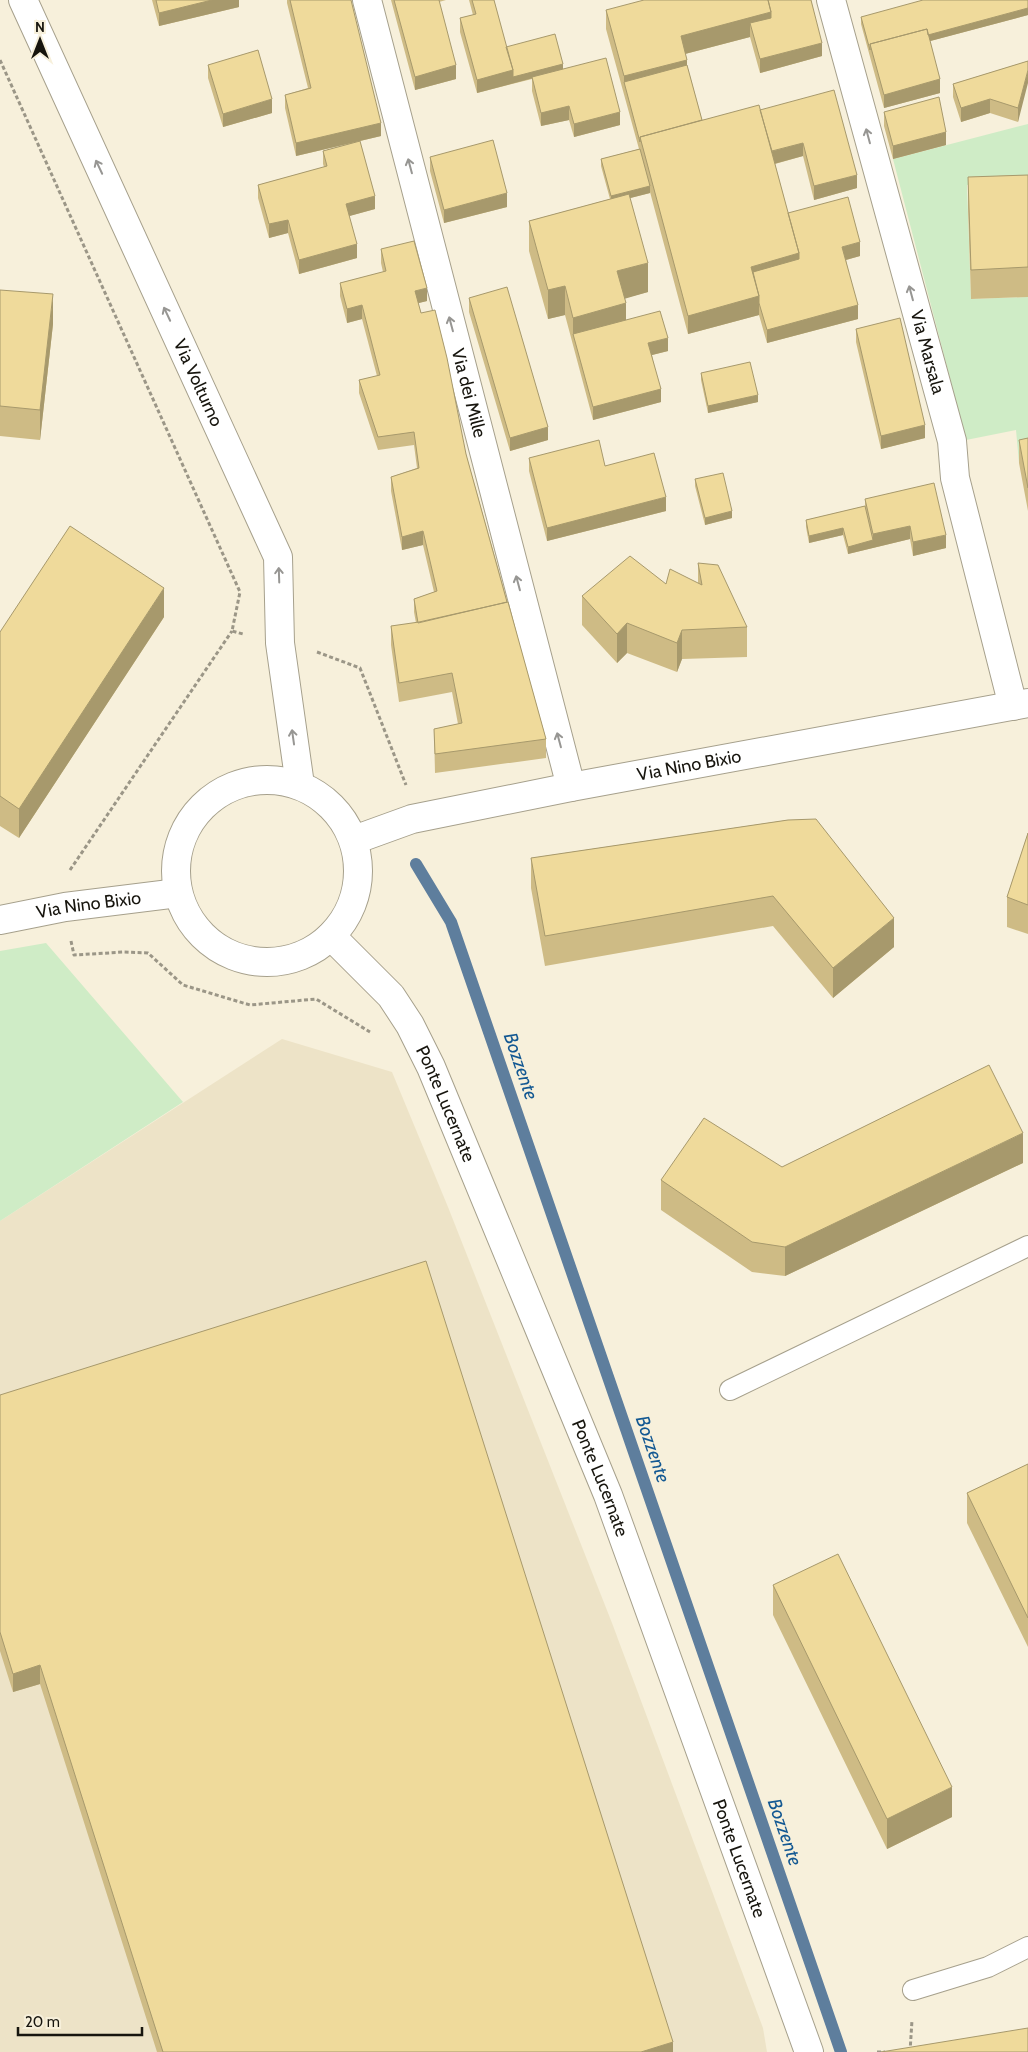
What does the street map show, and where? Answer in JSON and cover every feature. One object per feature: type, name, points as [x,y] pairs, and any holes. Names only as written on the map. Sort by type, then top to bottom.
[{"type":"street","name":"Via Volturno","points":[[23,0],[278,557],[280,643],[300,785]]},
{"type":"street","name":"Via dei Mille","points":[[367,0],[571,787]]},
{"type":"street","name":"Via Marsala","points":[[831,0],[952,441],[955,478],[1020,704]]},
{"type":"street","name":"Via Nino Bixio","points":[[354,840],[412,819],[571,787],[1020,704]]},
{"type":"street","points":[[276,780],[300,785],[323,798],[341,817],[354,840],[359,865],[357,892],[347,916],[331,936],[309,952],[283,961],[256,961],[230,954],[206,938],[189,918],[178,893],[176,868],[180,844],[190,821],[207,802],[227,788],[251,781],[276,780]]},
{"type":"street","name":"Via Nino Bixio","points":[[0,920],[65,907],[178,893]]},
{"type":"street","name":"Ponte Lucernate","points":[[331,936],[391,996],[410,1025],[431,1067],[608,1496],[809,2052]]},
{"type":"lane","points":[[730,1390],[1028,1246]]},
{"type":"lane","points":[[913,1990],[988,1968],[1028,1947]]},
{"type":"path","points":[[876,2052],[885,2052]]},
{"type":"shaded area","points":[[282,1039],[392,1072],[448,1207],[612,1623],[763,2028],[767,2052],[0,2052],[0,1221]]},
{"type":"green space","points":[[1028,124],[1028,184],[967,185],[971,299],[1028,297],[1028,462],[1019,463],[1016,430],[966,440],[893,159]]},
{"type":"green space","points":[[46,943],[183,1102],[0,1221],[0,951]]},
{"type":"building","points":[[156,0],[212,0],[159,13]]},
{"type":"building","points":[[290,0],[351,0],[381,123],[296,143],[285,95],[311,88]]},
{"type":"building","points":[[394,0],[439,0],[456,65],[415,77]]},
{"type":"building","points":[[472,0],[494,0],[513,70],[477,80],[460,18],[476,14]]},
{"type":"building","points":[[644,0],[768,0],[771,12],[681,36],[687,60],[624,76],[606,10]]},
{"type":"building","points":[[768,0],[811,0],[822,43],[760,59],[750,23],[771,18]]},
{"type":"building","points":[[923,0],[1028,0],[1028,8],[928,35],[927,29],[870,44],[870,50],[861,17]]},
{"type":"building","points":[[927,29],[940,79],[884,95],[870,44]]},
{"type":"building","points":[[555,34],[563,64],[513,77],[513,70],[506,47]]},
{"type":"building","points":[[258,50],[272,99],[223,114],[208,65]]},
{"type":"building","points":[[606,58],[620,112],[574,124],[569,106],[541,113],[532,77]]},
{"type":"building","points":[[1028,61],[1028,70],[1018,108],[990,99],[961,108],[953,84]]},
{"type":"building","points":[[687,65],[702,120],[640,137],[640,142],[624,82]]},
{"type":"building","points":[[834,90],[857,175],[814,186],[803,143],[772,151],[760,110]]},
{"type":"building","points":[[939,97],[946,132],[893,146],[884,112]]},
{"type":"building","points":[[759,105],[799,253],[751,267],[759,296],[688,316],[640,137]]},
{"type":"building","points":[[493,140],[507,193],[444,210],[430,157]]},
{"type":"building","points":[[360,141],[375,196],[346,204],[357,244],[299,260],[288,220],[269,224],[258,185],[327,166],[323,151]]},
{"type":"building","points":[[640,149],[650,186],[611,196],[601,159]]},
{"type":"building","points":[[1028,175],[1028,267],[971,270],[968,177]]},
{"type":"building","points":[[629,194],[648,263],[617,271],[626,303],[573,318],[565,286],[548,290],[529,221]]},
{"type":"building","points":[[848,197],[860,242],[842,247],[858,305],[767,330],[753,272],[799,259],[788,213]]},
{"type":"building","points":[[414,241],[427,288],[415,291],[421,313],[435,310],[447,358],[466,454],[507,602],[418,623],[414,599],[437,591],[423,531],[402,537],[391,477],[419,468],[414,432],[378,437],[359,380],[380,375],[362,305],[347,309],[340,283],[386,271],[381,249]]},
{"type":"building","points":[[507,287],[548,427],[510,438],[469,298]]},
{"type":"building","points":[[0,290],[53,294],[40,410],[0,406]]},
{"type":"building","points":[[660,311],[668,338],[648,343],[661,389],[593,407],[573,334]]},
{"type":"building","points":[[900,318],[925,425],[881,436],[856,329]]},
{"type":"building","points":[[750,362],[758,395],[708,406],[701,373]]},
{"type":"building","points":[[1028,438],[1028,488],[1019,440]]},
{"type":"building","points":[[599,440],[605,466],[654,453],[666,497],[547,528],[529,458]]},
{"type":"building","points":[[723,473],[732,511],[705,518],[695,479]]},
{"type":"building","points":[[934,483],[946,535],[913,542],[910,526],[873,534],[865,499]]},
{"type":"building","points":[[865,506],[873,540],[848,547],[843,528],[809,536],[806,520]]},
{"type":"building","points":[[70,526],[164,588],[19,809],[0,796],[0,632]]},
{"type":"building","points":[[630,556],[666,584],[670,569],[702,585],[698,563],[718,565],[747,627],[682,630],[677,643],[627,623],[617,634],[582,596]]},
{"type":"building","points":[[508,602],[546,739],[435,754],[434,729],[462,723],[452,673],[399,683],[391,626],[419,622]]},
{"type":"building","points":[[816,819],[894,918],[833,968],[773,896],[545,936],[531,858],[788,820]]},
{"type":"building","points":[[1028,833],[1028,905],[1007,897]]},
{"type":"building","points":[[989,1065],[1023,1133],[785,1247],[752,1242],[661,1180],[704,1118],[782,1167]]},
{"type":"building","points":[[426,1261],[673,2042],[641,2052],[163,2052],[40,1665],[13,1674],[0,1632],[0,1395]]},
{"type":"building","points":[[1028,1464],[1028,1618],[967,1493]]},
{"type":"building","points":[[838,1554],[952,1787],[887,1819],[773,1585]]},
{"type":"building","points":[[1028,2028],[1028,2052],[881,2052]]},
{"type":"waterway","name":"Bozzente","points":[[416,864],[451,922],[841,2052]]}]
